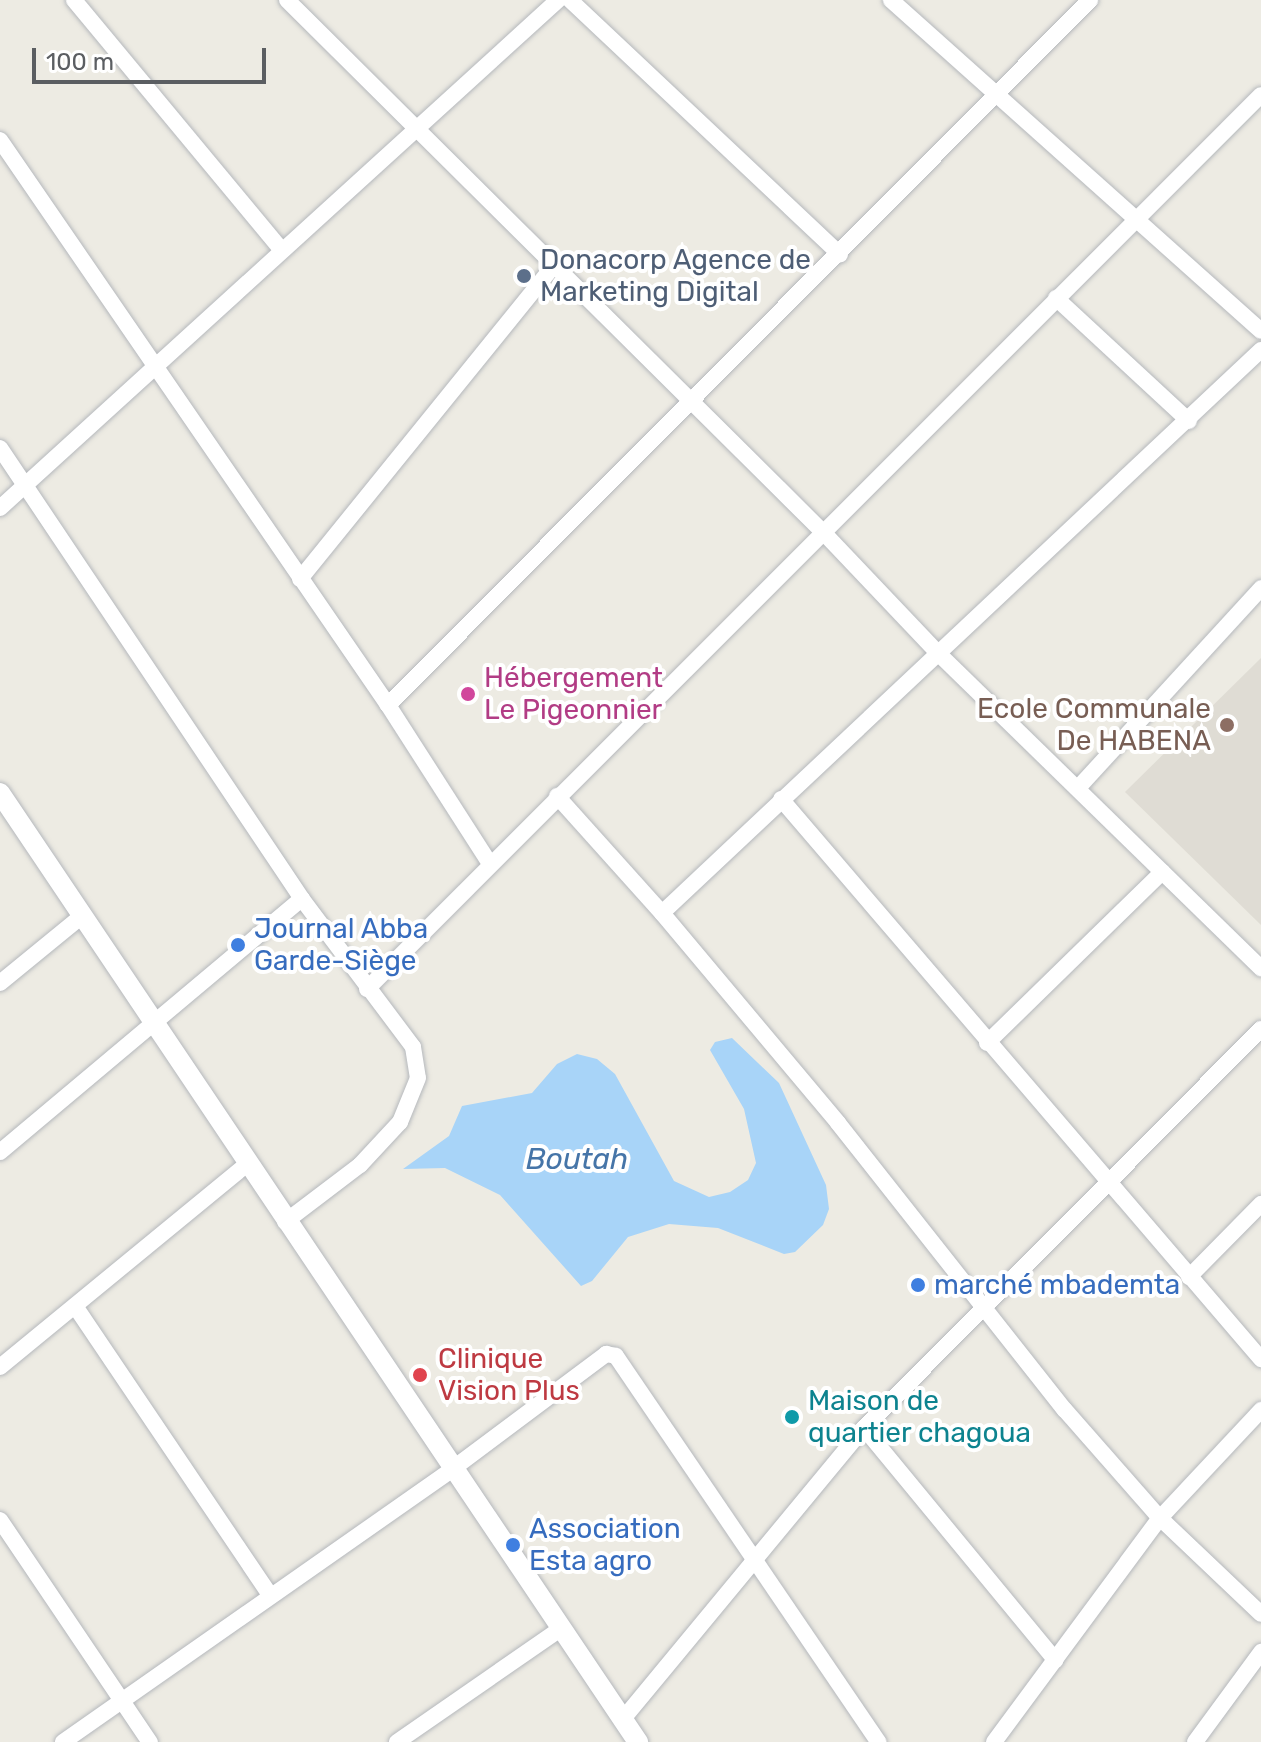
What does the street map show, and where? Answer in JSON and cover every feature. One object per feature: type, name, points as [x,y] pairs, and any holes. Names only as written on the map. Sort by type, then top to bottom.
[{"type":"street","points":[[74,0],[281,249]]},
{"type":"street","points":[[287,0],[824,533],[937,652],[1261,968]]},
{"type":"street","points":[[0,508],[155,362],[418,129],[558,0]]},
{"type":"street","points":[[570,0],[840,254]]},
{"type":"street","points":[[891,0],[1136,215],[1261,331]]},
{"type":"street","points":[[388,705],[1090,0]]},
{"type":"street","points":[[367,989],[557,796],[824,533],[1136,215],[1261,95]]},
{"type":"street","points":[[0,140],[388,705],[490,864]]},
{"type":"street","points":[[300,579],[554,265]]},
{"type":"street","points":[[1056,298],[1189,421]]},
{"type":"street","points":[[662,913],[937,652],[1189,421],[1261,350]]},
{"type":"street","points":[[0,448],[302,899],[413,1047],[418,1078],[400,1122],[360,1165],[285,1222]]},
{"type":"street","points":[[1078,788],[1261,588]]},
{"type":"street","points":[[0,793],[451,1470],[638,1742]]},
{"type":"street","points":[[557,796],[662,913],[983,1305],[1065,1410],[1160,1518],[1261,1614]]},
{"type":"street","points":[[781,799],[1261,1359]]},
{"type":"street","points":[[987,1043],[1162,872]]},
{"type":"street","points":[[0,1152],[302,899]]},
{"type":"street","points":[[0,983],[83,915]]},
{"type":"street","points":[[623,1719],[864,1428],[1261,1029]]},
{"type":"street","points":[[0,1367],[247,1164]]},
{"type":"street","points":[[1189,1277],[1261,1204]]},
{"type":"street","points":[[75,1306],[270,1595]]},
{"type":"street","points":[[63,1742],[451,1470],[593,1359],[616,1356],[753,1565],[878,1742]]},
{"type":"street","points":[[994,1742],[1160,1518],[1261,1410]]},
{"type":"street","points":[[864,1428],[1055,1660]]},
{"type":"street","points":[[0,1520],[150,1742]]},
{"type":"street","points":[[397,1742],[559,1630]]},
{"type":"street","points":[[1195,1742],[1261,1652]]},
{"type":"shaded area","name":"Ecole Communale De HABENA","points":[[1261,658],[1261,925],[1125,792]]},
{"type":"water","name":"Boutah","points":[[732,1038],[779,1083],[826,1185],[829,1209],[823,1225],[795,1252],[784,1254],[718,1228],[669,1224],[628,1237],[592,1281],[581,1286],[500,1195],[445,1168],[403,1169],[449,1136],[462,1106],[532,1093],[557,1064],[577,1054],[597,1059],[615,1074],[674,1181],[709,1197],[730,1192],[748,1180],[756,1163],[744,1109],[710,1050],[715,1042]]},
{"type":"place","name":"Donacorp Agence de Marketing Digital","points":[[524,276]]},
{"type":"place","name":"Hébergement Le Pigeonnier","points":[[468,694]]},
{"type":"place","name":"Ecole Communale De HABENA","points":[[1227,725]]},
{"type":"place","name":"Journal Abba Garde-Siège","points":[[238,945]]},
{"type":"place","name":"marché mbademta","points":[[918,1285]]},
{"type":"place","name":"Clinique Vision Plus","points":[[420,1375]]},
{"type":"place","name":"Maison de quartier chagoua","points":[[792,1417]]},
{"type":"place","name":"Association Esta agro","points":[[513,1545]]}]
